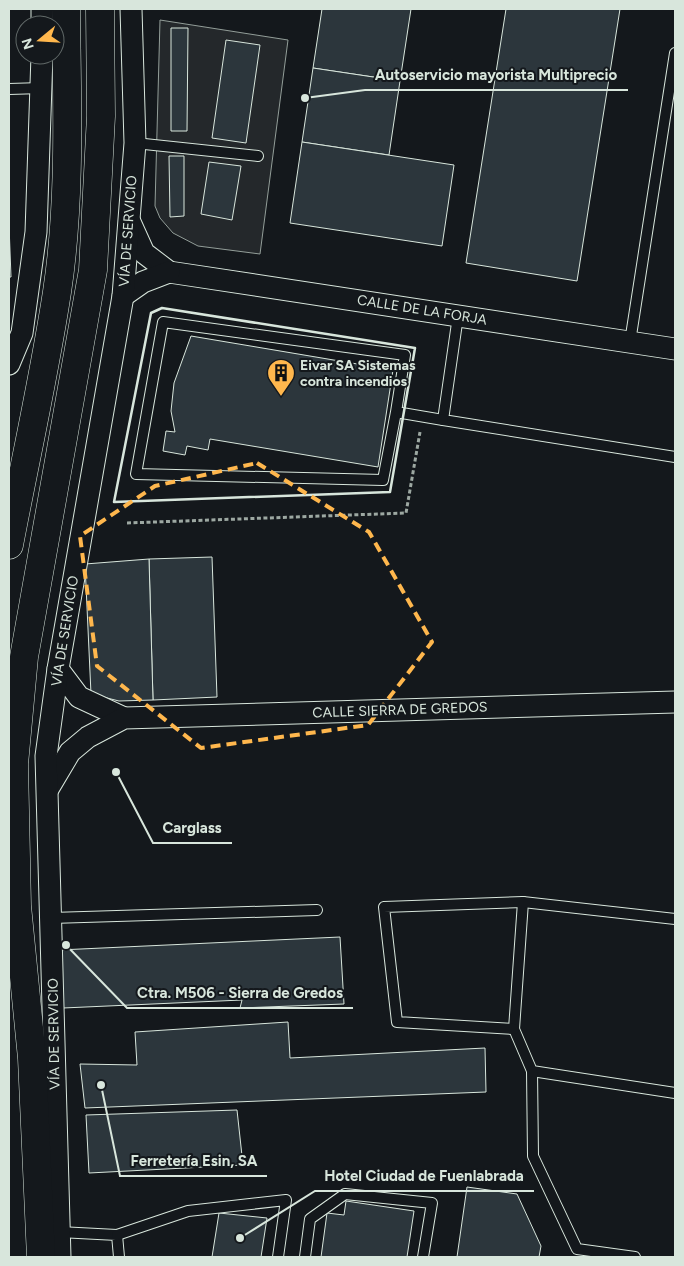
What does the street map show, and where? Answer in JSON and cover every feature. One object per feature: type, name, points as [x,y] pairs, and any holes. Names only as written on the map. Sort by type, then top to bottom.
[{"type":"main road","points":[[9,545],[57,292],[64,222],[66,9]]},
{"type":"main road","points":[[41,1257],[32,1058],[17,906],[14,764],[24,657],[93,270],[101,116],[100,9]]},
{"type":"street","name":"VÍA DE SERVICIO","points":[[60,1257],[46,756],[58,669],[123,296],[135,143],[131,9]]},
{"type":"street","points":[[9,364],[22,333],[36,232],[42,65]]},
{"type":"street","name":"CALLE DE LA FORJA","points":[[129,221],[144,253],[169,272],[675,349]]},
{"type":"street","name":"CALLE DE LA FORJA","points":[[123,296],[143,282],[169,272]]},
{"type":"street","name":"CALLE SIERRA DE GREDOS","points":[[58,669],[79,697],[124,718]]},
{"type":"street","name":"CALLE SIERRA DE GREDOS","points":[[48,788],[70,752],[88,737],[124,718],[675,702]]},
{"type":"lane","points":[[630,342],[675,53]]},
{"type":"lane","points":[[9,89],[42,88]]},
{"type":"lane","points":[[135,143],[258,156]]},
{"type":"lane","points":[[443,420],[458,316]]},
{"type":"lane","points":[[163,322],[406,355],[396,412],[383,480],[136,474],[163,322]]},
{"type":"lane","points":[[396,412],[675,457]]},
{"type":"lane","points":[[514,1030],[397,1022],[384,907],[523,902],[675,919]]},
{"type":"lane","points":[[523,902],[514,1030],[532,1071],[533,1156],[577,1249],[635,1257]]},
{"type":"lane","points":[[51,918],[317,910]]},
{"type":"lane","points":[[532,1071],[675,1093]]},
{"type":"lane","points":[[305,1257],[310,1220],[345,1194],[432,1203],[423,1257]]},
{"type":"lane","points":[[59,1232],[117,1234],[188,1211],[286,1200],[278,1257]]},
{"type":"lane","points":[[117,1234],[119,1257]]},
{"type":"path","points":[[127,523],[406,513],[423,417]]},
{"type":"highlighted area","points":[[257,463],[369,532],[432,642],[368,725],[201,748],[97,666],[80,536],[155,486]]},
{"type":"shaded area","points":[[160,20],[288,40],[260,254],[198,246],[173,233],[160,218],[155,206]]},
{"type":"building","points":[[322,9],[411,9],[400,81],[313,68]]},
{"type":"building","points":[[506,9],[620,9],[577,281],[466,263]]},
{"type":"building","points":[[171,28],[188,28],[187,131],[171,131]]},
{"type":"building","points":[[226,40],[260,45],[246,143],[212,138]]},
{"type":"building","points":[[313,68],[400,81],[389,155],[302,142]]},
{"type":"building","points":[[302,142],[454,165],[442,246],[290,223]]},
{"type":"building","points":[[169,156],[184,156],[184,216],[170,217]]},
{"type":"building","points":[[209,162],[241,166],[232,220],[201,214]]},
{"type":"building","points":[[9,225],[11,277],[9,277]]},
{"type":"building","name":"Eivar SA Sistemas contra incendios","points":[[191,336],[393,370],[378,467],[210,439],[208,450],[187,446],[185,455],[163,451],[166,431],[175,432],[171,411],[174,383]]},
{"type":"building","points":[[212,557],[217,697],[153,700],[149,559]]},
{"type":"building","points":[[149,559],[153,700],[119,701],[91,694],[85,564]]},
{"type":"building","points":[[340,937],[344,1004],[240,1008],[242,1000],[63,1008],[59,950]]},
{"type":"building","points":[[288,1022],[290,1058],[485,1048],[486,1092],[85,1108],[80,1064],[137,1065],[135,1032]]},
{"type":"building","points":[[237,1110],[243,1165],[89,1173],[86,1115]]},
{"type":"building","points":[[467,1187],[517,1194],[541,1246],[539,1257],[457,1257]]},
{"type":"building","points":[[346,1201],[414,1211],[407,1257],[321,1257],[327,1213],[344,1215]]},
{"type":"building","points":[[219,1213],[267,1218],[261,1257],[212,1257]]},
{"type":"wall","points":[[162,308],[415,348],[390,492],[114,502],[151,313],[162,308]]},
{"type":"place","name":"Autoservicio mayorista Multiprecio","points":[[305,98]]},
{"type":"place","name":"Eivar SA Sistemas contra incendios","points":[[281,397]]},
{"type":"place","name":"Carglass","points":[[116,772]]},
{"type":"place","name":"Ctra. M506 - Sierra de Gredos","points":[[66,945]]},
{"type":"place","name":"Ferretería Esin, SA","points":[[101,1085]]},
{"type":"place","name":"Hotel Ciudad de Fuenlabrada","points":[[240,1238]]}]
